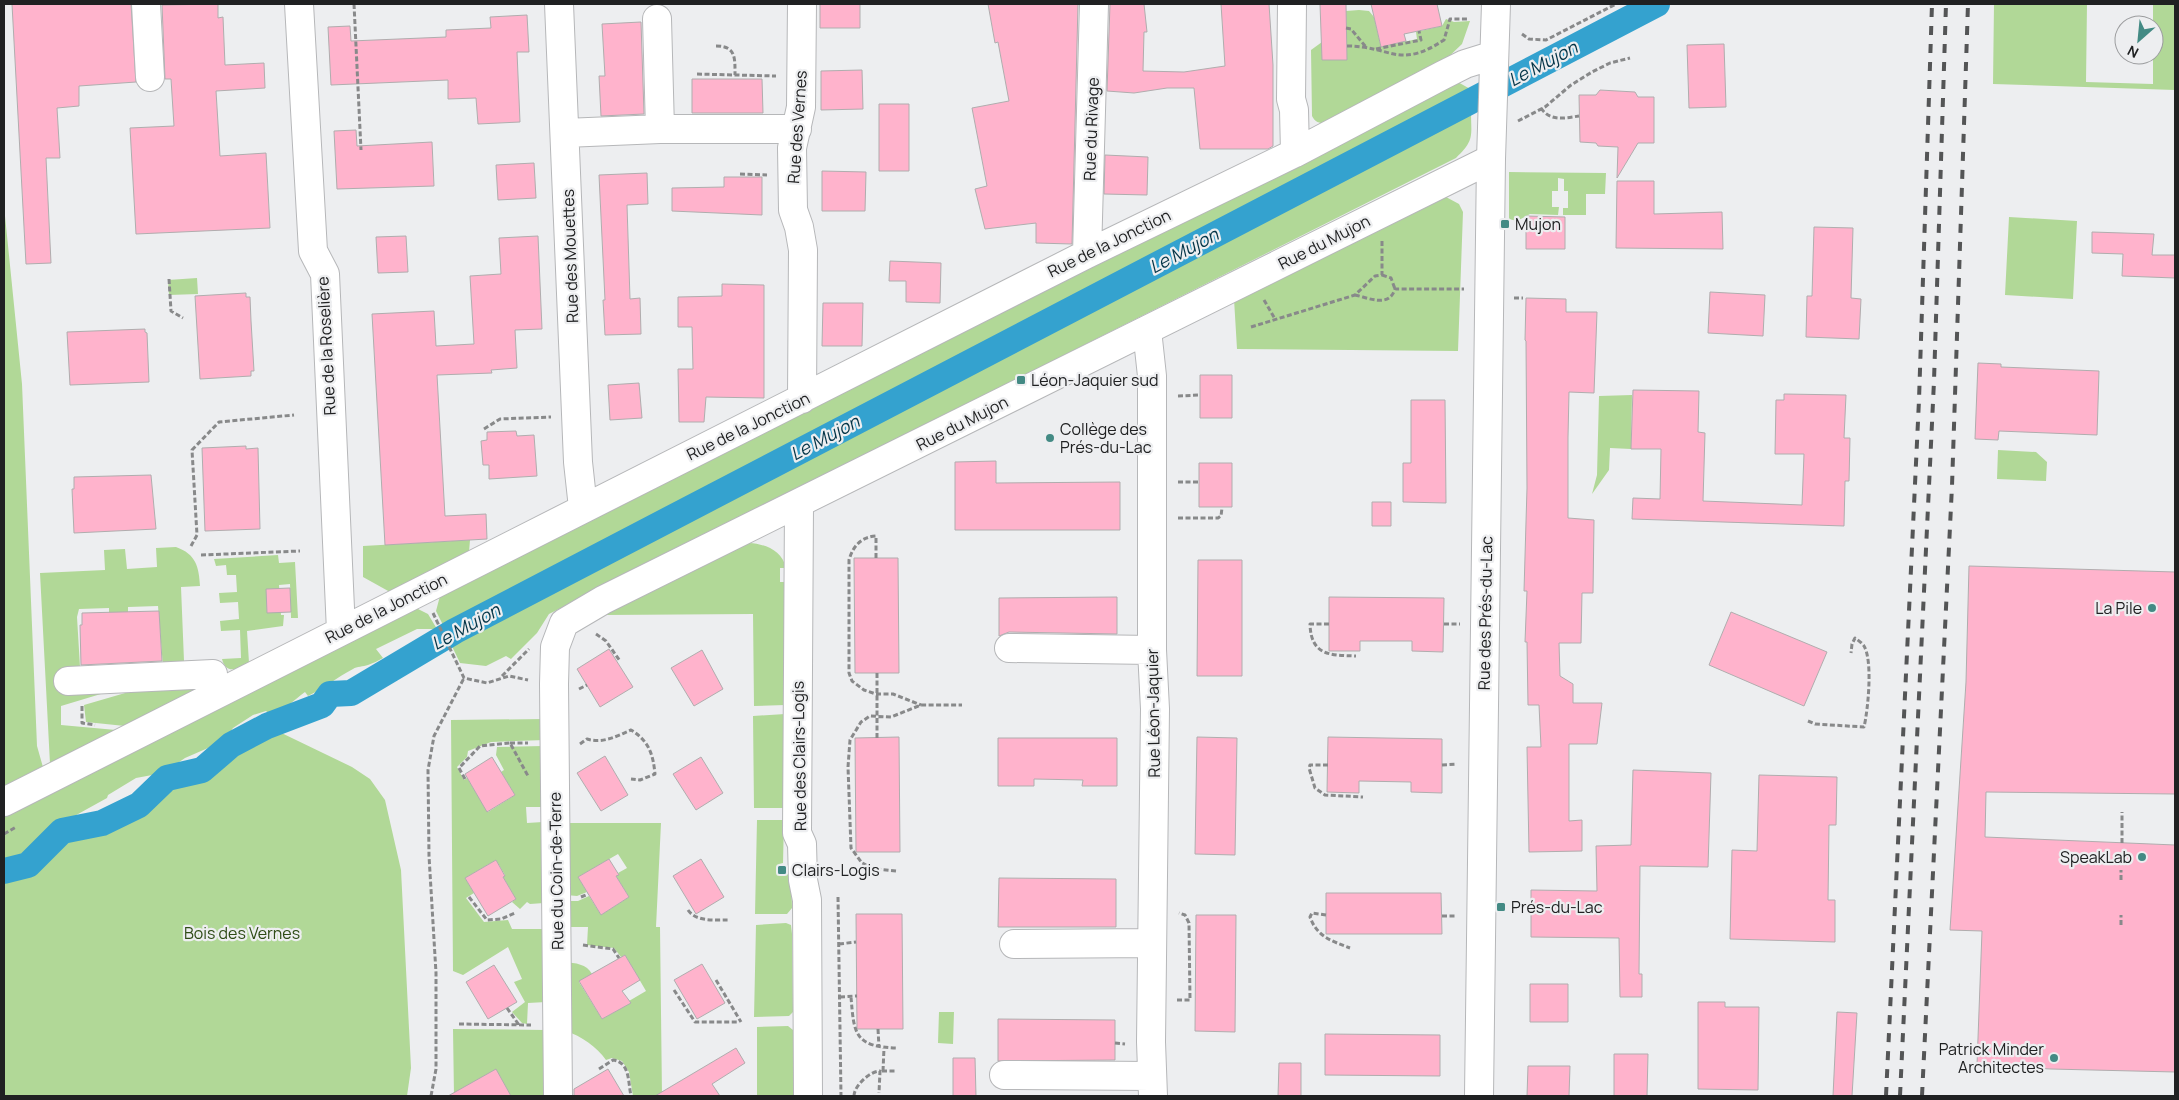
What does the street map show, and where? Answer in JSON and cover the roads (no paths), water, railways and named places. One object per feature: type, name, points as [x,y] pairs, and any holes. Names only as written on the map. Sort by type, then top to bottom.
[{"type":"street","points":[[146,4],[150,77]]},
{"type":"street","name":"Rue de la Roselière","points":[[298,4],[313,251],[325,274],[341,631]]},
{"type":"street","name":"Rue des Mouettes","points":[[559,4],[578,462],[583,508]]},
{"type":"street","name":"Rue des Vernes","points":[[802,4],[801,107],[792,148],[793,210],[799,227],[803,250],[802,399]]},
{"type":"street","name":"Rue du Rivage","points":[[1087,254],[1094,4]]},
{"type":"street","points":[[1292,4],[1291,99],[1294,110],[1295,152]]},
{"type":"street","name":"Rue des Prés-du-Lac","points":[[1479,1096],[1491,159],[1502,128],[1486,11]]},
{"type":"street","points":[[657,19],[660,129]]},
{"type":"street","name":"Rue de la Jonction","points":[[4,802],[1087,254],[1295,152],[1465,64],[1494,59]]},
{"type":"street","points":[[565,133],[660,129],[797,129]]},
{"type":"street","name":"Rue du Mujon","points":[[555,646],[564,623],[572,616],[1491,159]]},
{"type":"street","name":"Rue Léon-Jaquier","points":[[1147,330],[1152,376],[1152,650],[1155,718],[1152,1086]]},
{"type":"street","name":"Rue des Clairs-Logis","points":[[798,505],[797,833],[802,844],[803,880],[806,900],[808,1096]]},
{"type":"street","name":"Rue du Coin-de-Terre","points":[[555,646],[554,752],[558,1096]]},
{"type":"street","points":[[1009,648],[1152,650]]},
{"type":"street","points":[[75,692],[213,674]]},
{"type":"street","points":[[1014,944],[1152,943]]},
{"type":"street","points":[[1004,1075],[1152,1086]]},
{"type":"waterway","name":"Le Mujon","points":[[4,871],[28,865],[62,831],[102,823],[139,805],[167,778],[202,770],[231,745],[267,726],[322,705],[330,694],[351,693],[455,631],[1657,4]]},
{"type":"railway","points":[[1886,1096],[1919,400],[1932,4]]},
{"type":"railway","points":[[1900,1096],[1934,381],[1946,4]]},
{"type":"railway","points":[[1922,1096],[1952,486],[1968,4]]},
{"type":"place","name":"Mujon","points":[[1505,224]]},
{"type":"place","name":"Léon-Jaquier sud","points":[[1021,380]]},
{"type":"place","name":"Collège des Prés-du-Lac","points":[[1050,438]]},
{"type":"place","name":"La Pile","points":[[2152,608]]},
{"type":"place","name":"SpeakLab","points":[[2142,857]]},
{"type":"place","name":"Clairs-Logis","points":[[782,870]]},
{"type":"place","name":"Prés-du-Lac","points":[[1501,907]]},
{"type":"place","name":"Patrick Minder Architectes","points":[[2054,1058]]},
{"type":"park label","name":"Bois des Vernes","points":[[242,933]]}]
